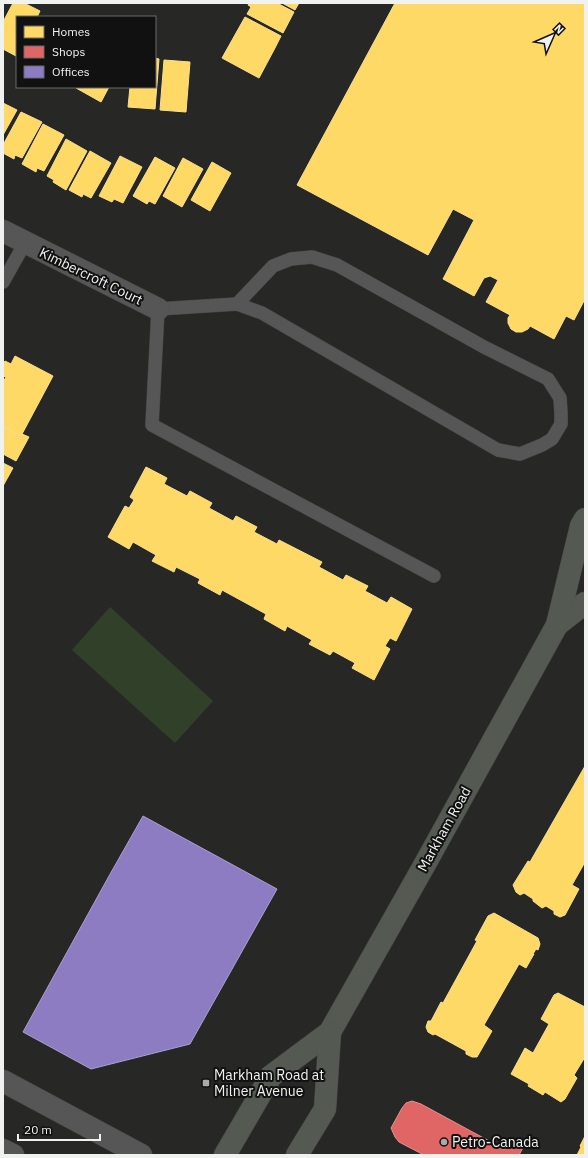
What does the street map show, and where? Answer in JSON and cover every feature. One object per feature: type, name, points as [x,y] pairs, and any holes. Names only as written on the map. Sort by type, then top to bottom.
[{"type":"main road","name":"Markham Road","points":[[225,1155],[271,1076],[330,1032],[557,625],[581,526],[585,519]]},
{"type":"main road","name":"Markham Road","points":[[557,625],[585,603]]},
{"type":"main road","name":"Markham Road","points":[[297,1155],[324,1109],[330,1032]]},
{"type":"street","name":"Kimbercroft Court","points":[[3,231],[158,308]]},
{"type":"street","points":[[3,1082],[141,1155]]},
{"type":"street","points":[[3,1150],[13,1155]]},
{"type":"lane","name":"Kimbercroft Court","points":[[3,282],[25,243]]},
{"type":"lane","points":[[237,304],[273,266],[291,259],[312,257],[337,265],[484,347],[548,379],[560,398],[561,424],[552,438],[542,445],[520,454],[498,450],[262,313],[237,304],[158,308],[152,426],[434,576]]},
{"type":"green space","points":[[110,607],[213,701],[175,743],[72,650]]},
{"type":"building: Homes","points":[[13,3],[24,3],[40,11],[38,16],[16,16],[16,56],[3,49],[3,22]]},
{"type":"building: Homes","points":[[249,3],[277,3],[294,12],[283,33],[247,14],[251,7],[248,5]]},
{"type":"building: Homes","points":[[282,3],[299,3],[295,10]]},
{"type":"building: Homes","points":[[395,3],[585,3],[585,299],[574,320],[566,316],[554,339],[530,326],[522,332],[516,332],[511,329],[508,323],[508,318],[510,315],[486,302],[498,280],[490,276],[484,278],[474,296],[443,279],[474,220],[453,209],[428,255],[297,185]]},
{"type":"building: Homes","points":[[245,17],[281,36],[259,78],[222,58]]},
{"type":"building: Homes","points":[[156,58],[159,59],[155,109],[128,107],[130,88],[156,88]]},
{"type":"building: Homes","points":[[164,60],[190,62],[186,112],[160,110]]},
{"type":"building: Homes","points":[[76,88],[108,88],[101,102]]},
{"type":"building: Homes","points":[[3,103],[17,110],[3,135]]},
{"type":"building: Homes","points":[[21,112],[42,122],[22,158],[15,155],[14,159],[3,153],[3,145]]},
{"type":"building: Homes","points":[[43,124],[64,135],[44,171],[37,168],[36,172],[22,164]]},
{"type":"building: Homes","points":[[66,139],[87,151],[66,190],[53,182],[54,180],[47,176]]},
{"type":"building: Homes","points":[[90,151],[111,163],[91,198],[83,194],[82,197],[69,190]]},
{"type":"building: Homes","points":[[120,156],[142,167],[123,203],[114,199],[112,202],[99,196]]},
{"type":"building: Homes","points":[[155,157],[175,168],[155,204],[149,201],[147,204],[133,196]]},
{"type":"building: Homes","points":[[183,158],[203,169],[182,207],[163,196]]},
{"type":"building: Homes","points":[[212,162],[231,173],[210,211],[191,200]]},
{"type":"building: Homes","points":[[15,356],[53,376],[21,436],[3,426],[3,382],[6,377],[3,376],[3,364],[5,361],[11,364]]},
{"type":"building: Homes","points":[[3,426],[21,436],[22,434],[29,437],[16,461],[3,454]]},
{"type":"building: Homes","points":[[3,463],[13,468],[3,486]]},
{"type":"building: Homes","points":[[146,467],[167,478],[164,484],[187,496],[190,491],[212,503],[209,508],[233,521],[236,516],[257,527],[254,532],[277,544],[279,540],[322,562],[319,567],[343,580],[346,575],[368,586],[365,591],[387,603],[391,597],[412,609],[396,641],[390,638],[385,646],[390,649],[374,680],[352,668],[355,663],[333,651],[330,655],[309,644],[312,640],[287,626],[285,631],[264,619],[266,614],[222,590],[220,595],[198,583],[200,579],[176,567],[174,572],[152,561],[156,555],[133,542],[129,549],[108,537],[125,506],[129,508],[134,500],[130,497]]},
{"type":"building: Homes","points":[[585,766],[585,862],[572,885],[579,889],[565,915],[560,917],[554,914],[554,911],[546,906],[542,908],[524,893],[520,895],[516,892],[513,885],[528,861],[530,862]]},
{"type":"building: Homes","points":[[494,913],[538,938],[540,944],[538,950],[536,949],[526,968],[519,964],[484,1025],[492,1031],[477,1057],[472,1057],[466,1054],[466,1051],[435,1034],[433,1035],[428,1032],[426,1027],[428,1021],[431,1021],[441,1002],[443,1003],[477,941],[475,940],[488,916]]},
{"type":"building: Homes","points":[[558,993],[585,1007],[585,1057],[574,1075],[577,1078],[565,1099],[561,1102],[545,1092],[543,1095],[528,1086],[529,1084],[511,1074],[525,1048],[533,1053],[549,1024],[541,1019],[554,995]]},
{"type":"building: Homes","points":[[585,1136],[585,1155],[577,1155],[581,1147],[580,1146]]},
{"type":"building: Shops","points":[[412,1101],[421,1104],[504,1150],[510,1139],[524,1146],[519,1155],[424,1155],[399,1142],[391,1128],[402,1108],[406,1103]]},
{"type":"building: Offices","points":[[143,816],[277,889],[190,1044],[91,1069],[23,1032]]},
{"type":"place","name":"Markham Road at Milner Avenue","points":[[206,1083]]},
{"type":"place","name":"Petro-Canada","points":[[444,1142]]}]
